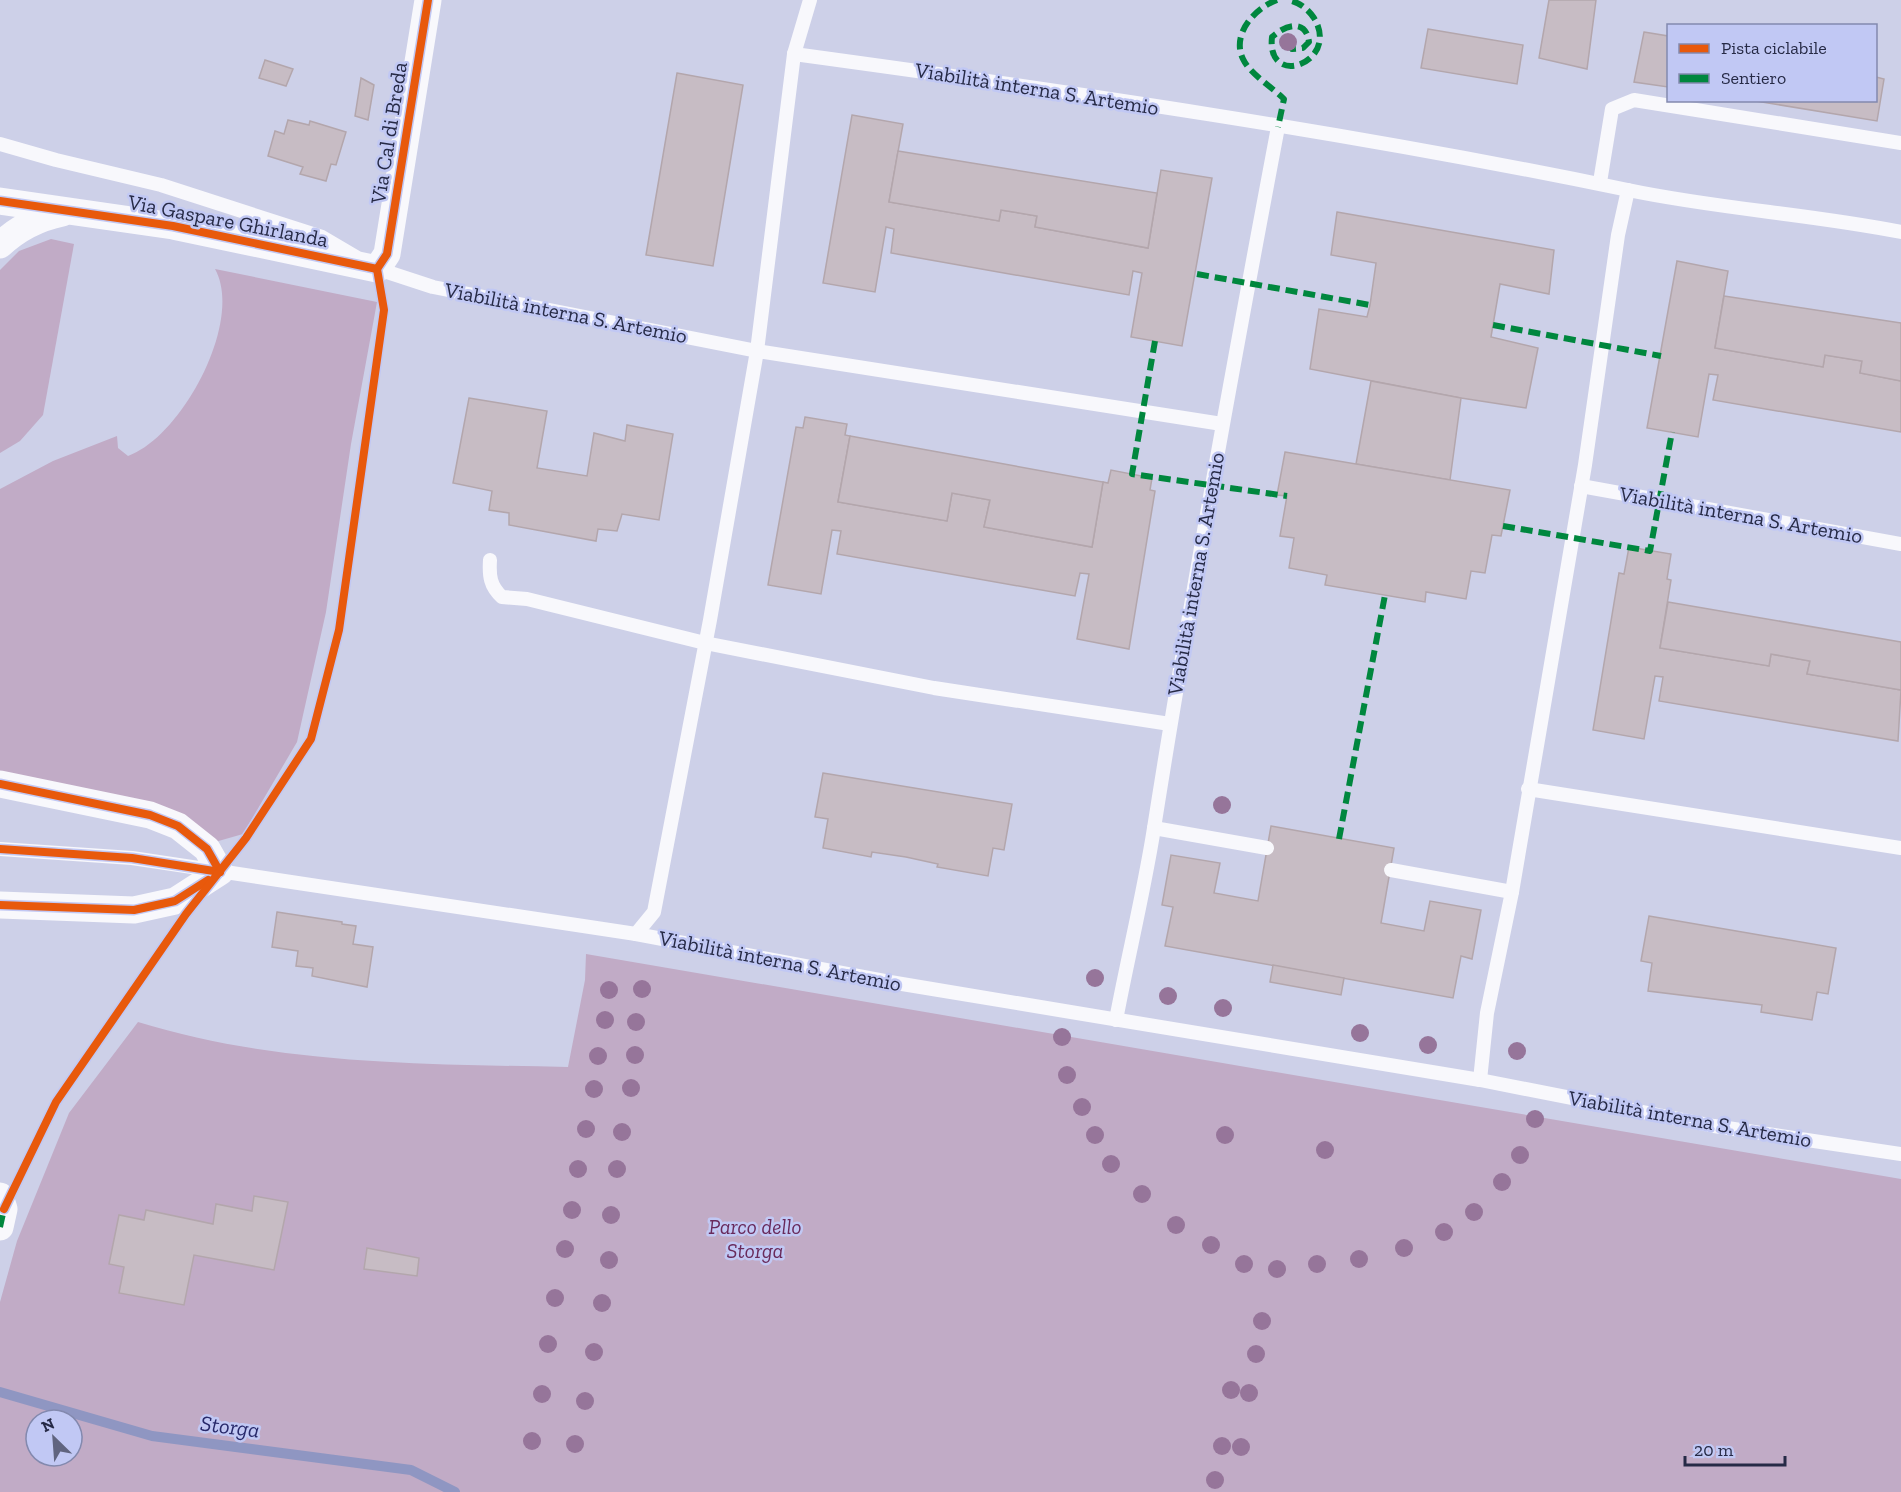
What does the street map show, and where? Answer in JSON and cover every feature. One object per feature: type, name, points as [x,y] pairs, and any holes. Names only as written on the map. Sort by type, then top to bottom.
[{"type":"street","name":"Via Cal di Breda","points":[[377,269],[387,254],[428,0]]},
{"type":"street","name":"Via Gaspare Ghirlanda","points":[[0,201],[173,226],[377,269]]},
{"type":"street","points":[[0,245],[11,235],[43,216],[69,212]]},
{"type":"street","points":[[0,784],[159,819],[177,826],[207,849],[220,872],[175,901],[134,910],[0,905]]},
{"type":"street","points":[[0,1196],[4,1209],[0,1227]]},
{"type":"lane","name":"Viabilità interna S. Artemio","points":[[810,0],[794,54],[757,351],[705,644],[654,912],[636,934],[890,982],[1480,1080],[1714,1126],[1901,1154]]},
{"type":"lane","name":"Viabilità interna S. Artemio","points":[[794,54],[1034,87],[1600,182],[1628,190],[1901,232]]},
{"type":"lane","points":[[1600,182],[1612,109],[1634,100],[1901,143]]},
{"type":"lane","name":"Viabilità interna S. Artemio","points":[[1116,1020],[1155,828],[1170,724],[1222,424],[1278,127]]},
{"type":"lane","name":"Viabilità interna S. Artemio","points":[[0,144],[160,185],[322,237],[377,269],[433,287],[757,351],[1222,424]]},
{"type":"lane","points":[[1480,1080],[1487,1013],[1512,892],[1581,486],[1618,235],[1628,190]]},
{"type":"lane","name":"Viabilità interna S. Artemio","points":[[1581,486],[1901,544]]},
{"type":"lane","name":"Viabilità interna S. Artemio","points":[[490,560],[489,575],[494,590],[502,597],[527,599],[705,644],[934,688],[1170,724]]},
{"type":"lane","points":[[1528,789],[1901,848]]},
{"type":"lane","points":[[1155,828],[1267,848]]},
{"type":"lane","points":[[0,849],[132,858],[636,934]]},
{"type":"lane","points":[[1391,870],[1512,892]]},
{"type":"green space","points":[[51,239],[74,244],[43,415],[20,441],[0,453],[0,270],[19,251]]},
{"type":"green space","points":[[215,269],[377,302],[351,444],[326,612],[297,742],[243,834],[215,842],[0,776],[0,489],[53,461],[117,436],[118,448],[128,456],[148,445],[168,426],[187,402],[203,375],[214,346],[221,317],[222,291]]},
{"type":"green space","name":"Parco dello Storga","points":[[586,954],[1901,1179],[1901,1492],[0,1492],[0,1302],[17,1241],[69,1113],[138,1022],[244,1047],[351,1060],[568,1067],[585,980]]},
{"type":"building","points":[[1549,0],[1596,0],[1587,69],[1539,58]]},
{"type":"building","points":[[1428,29],[1523,45],[1517,84],[1421,68]]},
{"type":"building","points":[[1644,32],[1667,36],[1667,87],[1634,82]]},
{"type":"building","points":[[265,60],[293,69],[286,86],[259,78]]},
{"type":"building","points":[[677,73],[743,85],[713,266],[646,255]]},
{"type":"building","points":[[1877,77],[1884,79],[1877,121],[1762,102],[1877,102]]},
{"type":"building","points":[[361,78],[374,85],[368,120],[355,116]]},
{"type":"building","points":[[852,115],[903,124],[889,202],[999,221],[1001,210],[1037,216],[1035,227],[1148,248],[1161,170],[1212,178],[1182,346],[1131,337],[1142,273],[1133,271],[1129,295],[891,253],[894,229],[886,227],[875,292],[823,283]]},
{"type":"building","points":[[288,120],[309,125],[310,121],[346,132],[336,165],[331,164],[326,181],[300,174],[303,167],[268,156],[275,131],[284,134]]},
{"type":"building","points":[[898,151],[1157,193],[1148,248],[1035,227],[1037,216],[1001,210],[999,221],[889,202]]},
{"type":"building","points":[[1337,212],[1554,250],[1549,294],[1500,284],[1491,337],[1538,348],[1526,408],[1310,369],[1319,309],[1367,317],[1370,305],[1376,263],[1331,255]]},
{"type":"building","points":[[1677,261],[1728,271],[1715,348],[1823,367],[1825,355],[1862,361],[1860,373],[1901,381],[1901,432],[1713,400],[1718,375],[1709,374],[1698,437],[1647,428]]},
{"type":"building","points":[[1724,296],[1901,323],[1901,381],[1860,373],[1862,361],[1825,355],[1823,367],[1715,348]]},
{"type":"building","points":[[1371,381],[1461,398],[1450,480],[1356,464]]},
{"type":"building","points":[[469,398],[547,411],[537,468],[587,476],[594,433],[625,441],[627,425],[673,434],[659,520],[622,514],[617,531],[598,529],[596,541],[509,525],[509,513],[489,510],[492,491],[453,483]]},
{"type":"building","points":[[805,417],[847,424],[845,435],[850,436],[838,502],[947,521],[952,493],[990,500],[984,527],[1092,547],[1103,482],[1108,483],[1111,470],[1152,478],[1150,490],[1155,491],[1129,649],[1077,639],[1089,574],[1080,573],[1075,596],[837,554],[841,531],[832,530],[821,594],[768,585],[796,427],[803,428]]},
{"type":"building","points":[[850,436],[1103,482],[1092,547],[984,527],[990,500],[952,493],[947,521],[838,502]]},
{"type":"building","points":[[1285,452],[1510,490],[1501,536],[1492,535],[1485,573],[1471,571],[1466,599],[1426,592],[1425,602],[1325,585],[1327,575],[1289,568],[1294,538],[1280,536],[1287,496],[1277,495]]},
{"type":"building","points":[[1629,547],[1671,554],[1667,579],[1671,580],[1660,648],[1769,666],[1771,654],[1810,661],[1807,674],[1901,690],[1898,741],[1659,701],[1663,677],[1655,676],[1644,739],[1593,730],[1619,573],[1624,574]]},
{"type":"building","points":[[1668,602],[1901,642],[1901,690],[1807,674],[1810,661],[1771,654],[1769,666],[1660,648]]},
{"type":"building","points":[[823,773],[1012,804],[1004,850],[993,848],[988,876],[937,867],[938,864],[906,857],[872,852],[871,857],[823,848],[828,819],[815,817]]},
{"type":"building","points":[[1271,826],[1394,848],[1381,923],[1424,931],[1430,901],[1481,910],[1472,959],[1461,956],[1453,998],[1165,946],[1173,907],[1162,905],[1171,855],[1220,863],[1214,893],[1258,901]]},
{"type":"building","points":[[277,912],[356,926],[353,944],[373,947],[367,987],[312,976],[313,968],[296,966],[298,951],[272,947]]},
{"type":"building","points":[[1649,916],[1836,948],[1828,994],[1817,992],[1812,1020],[1761,1012],[1762,1005],[1648,991],[1652,963],[1641,961]]},
{"type":"building","points":[[1273,965],[1344,978],[1341,995],[1270,982]]},
{"type":"building","points":[[254,1196],[288,1202],[274,1270],[194,1255],[184,1305],[119,1293],[124,1267],[109,1264],[119,1215],[144,1220],[146,1210],[213,1224],[216,1204],[252,1211]]},
{"type":"building","points":[[367,1248],[419,1258],[417,1276],[364,1269]]},
{"type":"waterway","name":"Storga","points":[[0,1392],[152,1436],[411,1470],[455,1492]]},
{"type":"marked path","points":[[1277,0],[1261,9],[1247,23],[1240,40],[1240,50],[1246,65],[1284,99],[1278,127]]},
{"type":"marked path","points":[[1288,0],[1299,4],[1309,12],[1320,34],[1318,47],[1311,57],[1301,64],[1290,66],[1280,63],[1273,53],[1272,37],[1289,27],[1304,29],[1309,42],[1303,48],[1292,49],[1288,42]]},
{"type":"marked path","points":[[1197,274],[1370,305]]},
{"type":"marked path","points":[[1493,325],[1661,356]]},
{"type":"marked path","points":[[1155,341],[1132,474],[1287,496]]},
{"type":"marked path","points":[[1503,526],[1650,551],[1672,432]]},
{"type":"marked path","points":[[1339,839],[1385,595]]},
{"type":"marked path","points":[[0,1227],[4,1209]]},
{"type":"cycle path","points":[[377,269],[387,254],[428,0]]},
{"type":"cycle path","points":[[0,201],[173,226],[377,269]]},
{"type":"cycle path","points":[[4,1209],[56,1102],[186,914],[246,838],[311,739],[339,630],[384,310],[377,269]]},
{"type":"cycle path","points":[[0,784],[150,815],[178,826],[207,849],[220,872]]},
{"type":"cycle path","points":[[0,849],[132,858],[220,872]]},
{"type":"cycle path","points":[[0,905],[134,910],[175,901],[208,880]]}]
